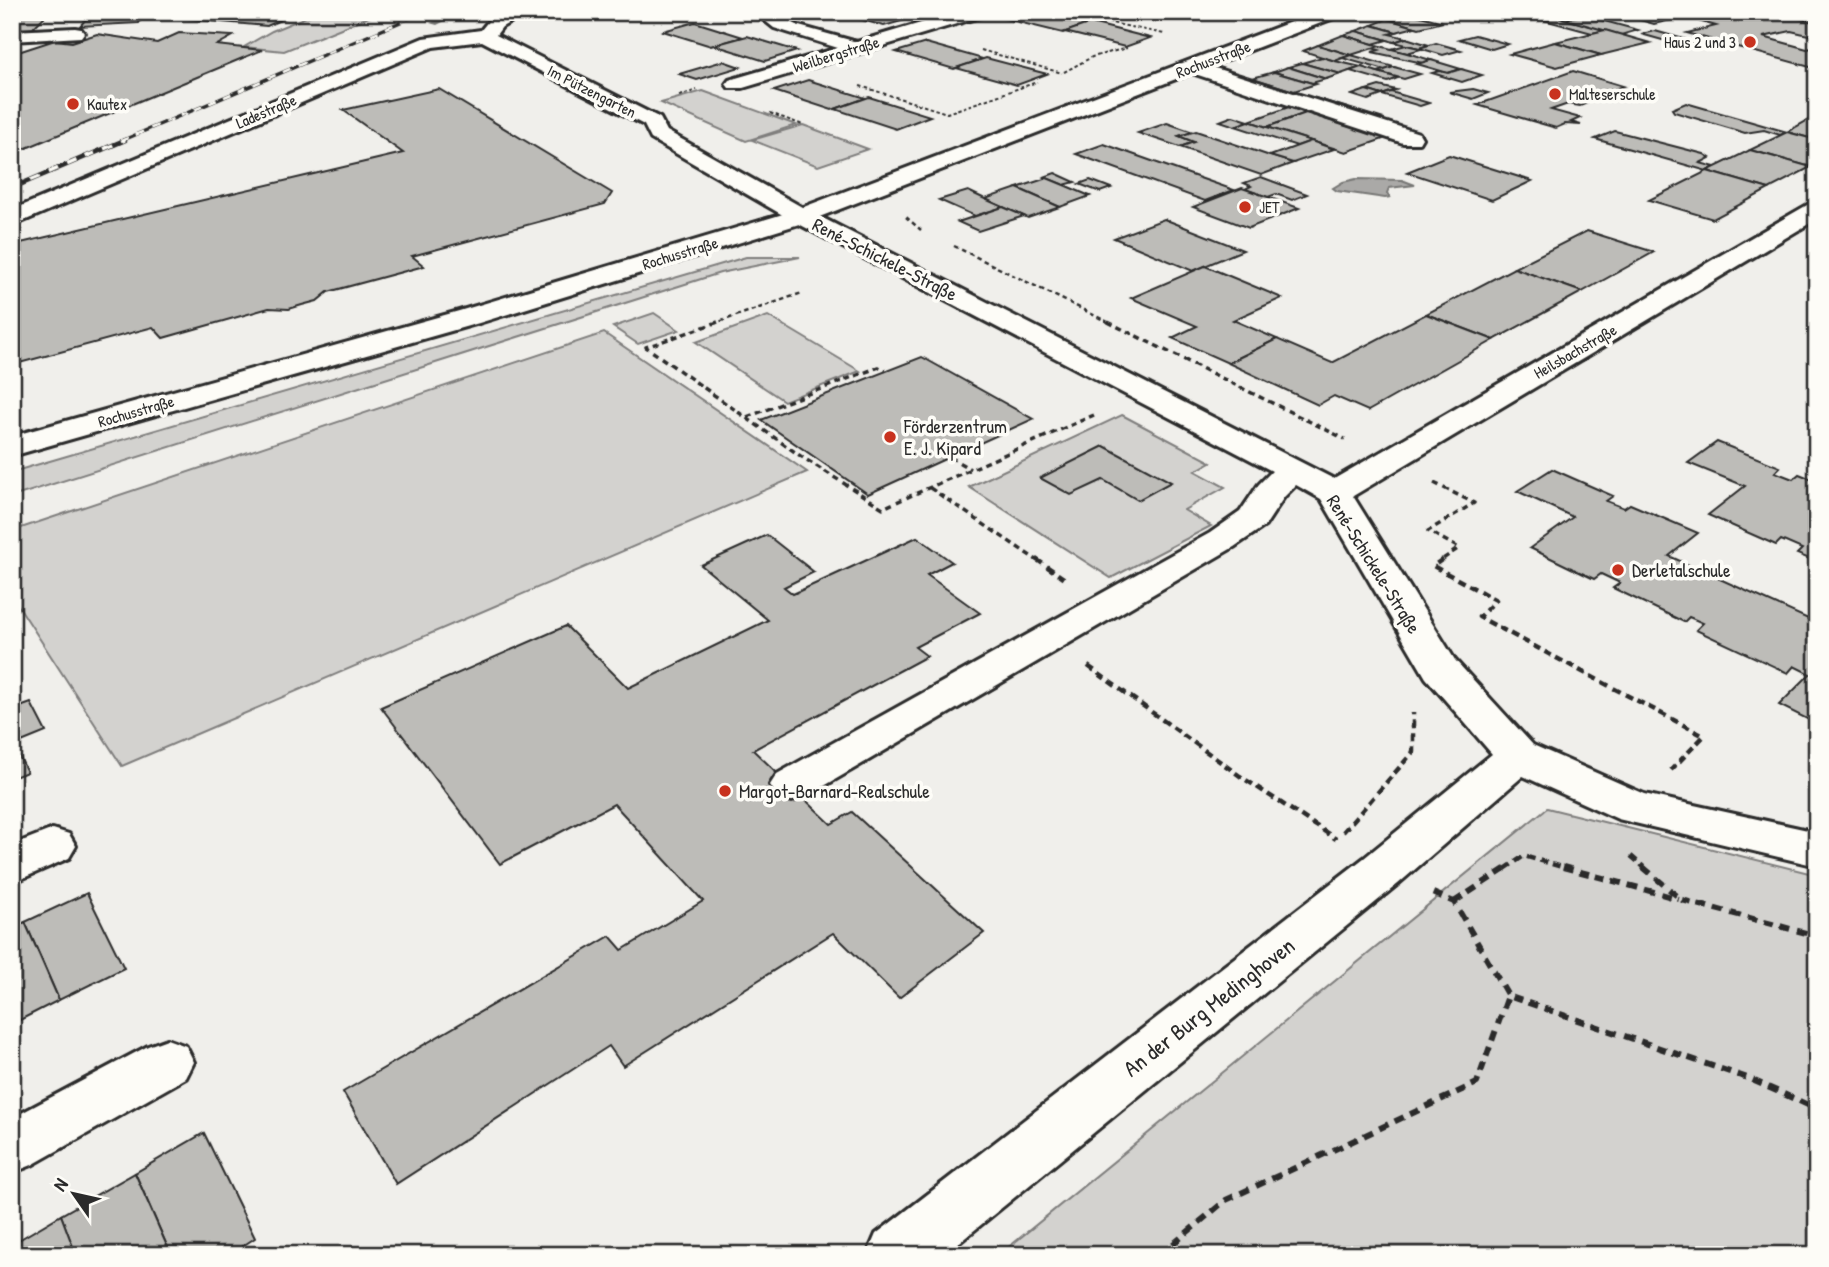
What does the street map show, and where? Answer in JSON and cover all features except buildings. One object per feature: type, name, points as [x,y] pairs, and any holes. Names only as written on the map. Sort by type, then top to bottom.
[{"type":"street","name":"Ladestraße","points":[[12,219],[408,51],[429,43],[486,34],[496,23],[520,12]]},
{"type":"street","points":[[762,12],[787,26],[858,48]]},
{"type":"street","name":"Weilbergstraße","points":[[736,84],[977,12]]},
{"type":"street","name":"Rochusstraße","points":[[12,446],[470,317],[801,216],[1333,12]]},
{"type":"street","points":[[12,36],[75,33]]},
{"type":"street","name":"Im Pützengarten","points":[[486,34],[490,39],[653,122],[658,135],[801,216]]},
{"type":"street","points":[[1193,67],[1411,138]]},
{"type":"street","name":"Heilsbachstraße","points":[[1334,493],[1817,209]]},
{"type":"street","name":"René-Schickele-Straße","points":[[801,216],[1293,469],[1334,493],[1440,669],[1518,756],[1634,808],[1817,849]]},
{"type":"street","points":[[792,785],[1223,540],[1253,519],[1271,491],[1293,469]]},
{"type":"street","name":"An der Burg Medinghoven","points":[[897,1255],[1381,871],[1518,756]]},
{"type":"street","points":[[12,1147],[167,1062]]},
{"type":"path","points":[[621,12],[636,17],[676,16],[692,12]]},
{"type":"path","points":[[1060,12],[1160,36],[1172,32]]},
{"type":"path","points":[[1723,16],[1738,12]]},
{"type":"path","points":[[913,32],[1063,73]]},
{"type":"path","points":[[1050,77],[1092,57],[1133,47]]},
{"type":"path","points":[[795,67],[947,113],[1037,82]]},
{"type":"path","points":[[862,194],[895,207],[920,230]]},
{"type":"path","points":[[945,242],[1474,503],[1429,531],[1459,548],[1433,566],[1496,600],[1479,617],[1704,736],[1634,808]]},
{"type":"path","points":[[802,293],[646,347],[802,457],[883,508],[1105,410]]},
{"type":"path","points":[[746,418],[879,366],[886,371]]},
{"type":"path","points":[[802,457],[811,454]]},
{"type":"path","points":[[950,457],[971,470]]},
{"type":"path","points":[[930,488],[1107,607]]},
{"type":"path","points":[[1051,639],[1240,776],[1336,839]]},
{"type":"path","points":[[1454,902],[1524,856],[1682,900]]},
{"type":"path","points":[[1381,871],[1454,902],[1508,996],[1750,1079],[1817,1110]]},
{"type":"path","points":[[1160,1255],[1226,1200],[1477,1083],[1508,996]]},
{"type":"shaded area","points":[[318,12],[381,12],[284,51],[244,47],[272,31]]},
{"type":"shaded area","points":[[703,91],[796,125],[746,141],[661,103]]},
{"type":"shaded area","points":[[803,125],[868,149],[818,166],[752,140]]},
{"type":"shaded area","points":[[1356,179],[1402,180],[1415,185],[1389,188],[1387,193],[1390,197],[1385,198],[1337,191],[1333,188]]},
{"type":"shaded area","points":[[746,257],[800,257],[720,273],[12,497],[12,472]]},
{"type":"shaded area","points":[[654,313],[679,330],[638,344],[613,327]]},
{"type":"shaded area","points":[[768,316],[860,371],[784,401],[696,342]]},
{"type":"shaded area","points":[[604,333],[807,472],[122,766],[12,596],[12,531]]},
{"type":"shaded area","points":[[1122,415],[1211,462],[1195,471],[1225,487],[1184,510],[1211,526],[1111,578],[969,487]]},
{"type":"shaded area","points":[[1547,808],[1817,875],[1817,1255],[999,1255]]},
{"type":"waterway","points":[[434,23],[459,12]]},
{"type":"railway","points":[[121,141],[424,12]]},
{"type":"railway","points":[[12,188],[125,140]]},
{"type":"place","name":"Haus 2 und 3","points":[[1750,42]]},
{"type":"place","name":"Malteserschule","points":[[1555,94]]},
{"type":"place","name":"Kautex","points":[[73,104]]},
{"type":"place","name":"JET","points":[[1245,207]]},
{"type":"place","name":"Förderzentrum E. J. Kipard","points":[[890,437]]},
{"type":"place","name":"Derletalschule","points":[[1618,570]]},
{"type":"place","name":"Margot-Barnard-Realschule","points":[[725,791]]}]
